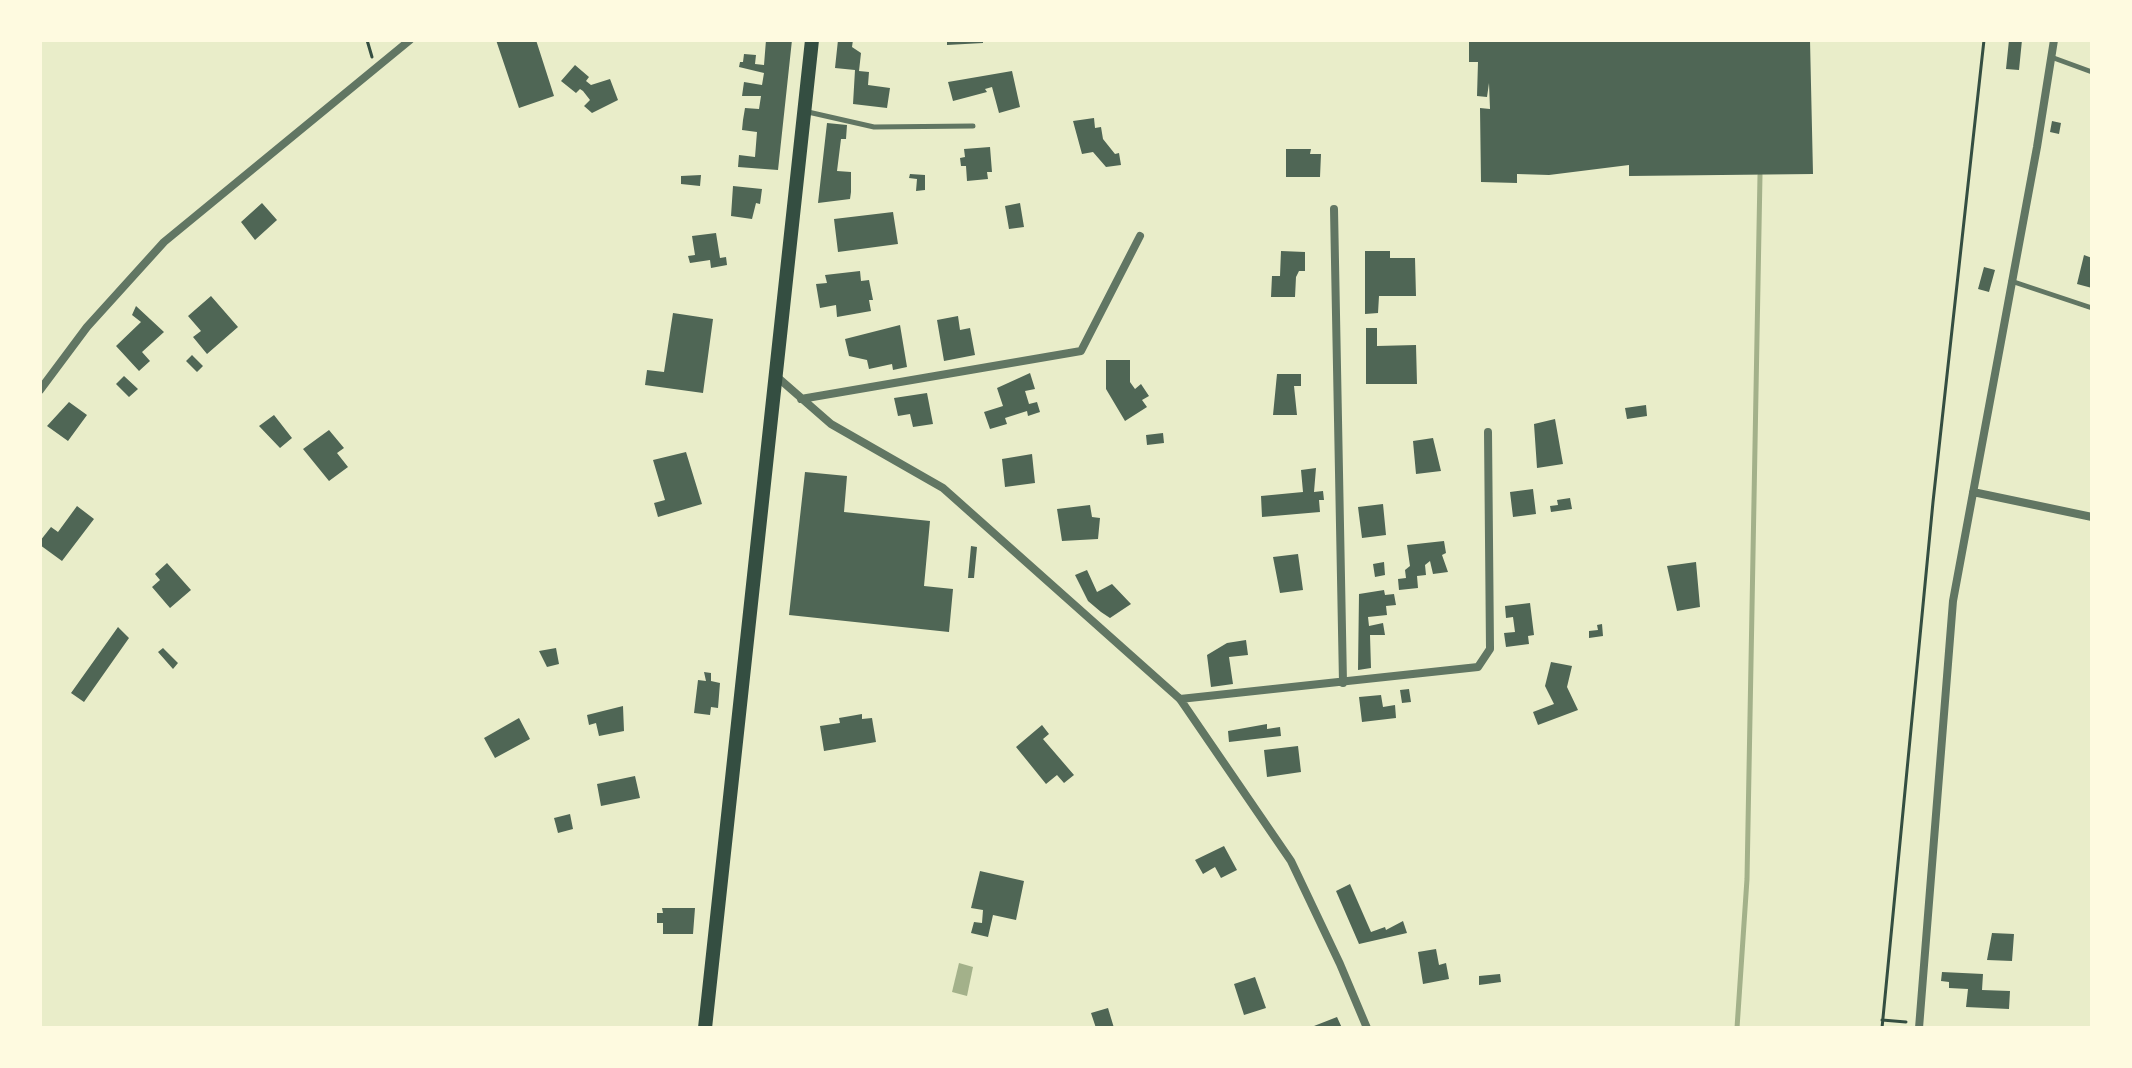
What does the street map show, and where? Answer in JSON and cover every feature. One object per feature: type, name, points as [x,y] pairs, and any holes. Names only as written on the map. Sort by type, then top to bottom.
[{"type":"main road","points":[[705,1028],[812,40]]},
{"type":"street","points":[[40,390],[97,315],[164,242],[410,40]]},
{"type":"street","points":[[1919,1026],[1953,601],[2054,40]]},
{"type":"street","points":[[1334,209],[1343,683]]},
{"type":"street","points":[[801,399],[1081,351],[1140,236]]},
{"type":"street","points":[[776,376],[831,424],[943,488],[1180,699],[1291,861],[1367,1028]]},
{"type":"street","points":[[1180,699],[1478,667],[1490,649],[1488,432]]},
{"type":"street","points":[[1973,492],[2092,517]]},
{"type":"lane","points":[[2051,57],[2092,72]]},
{"type":"lane","points":[[804,111],[874,127],[973,126]]},
{"type":"lane","points":[[2011,281],[2092,308]]},
{"type":"path","points":[[367,40],[372,57]]},
{"type":"path","points":[[1882,1028],[1933,502],[1984,40]]},
{"type":"path","points":[[1882,1020],[1919,1026]]},
{"type":"shaded area","points":[[959,963],[973,967],[967,996],[952,992]]},
{"type":"building","points":[[496,40],[536,40],[554,96],[519,108]]},
{"type":"building","points":[[766,40],[792,40],[778,170],[738,167],[739,155],[755,157],[757,132],[742,130],[745,108],[759,109],[761,96],[742,96],[744,82],[762,85],[764,73],[739,67],[740,62],[743,62],[744,54],[756,55],[755,64],[764,65]]},
{"type":"building","points":[[838,40],[853,40],[852,47],[861,53],[859,71],[869,72],[868,85],[890,88],[887,108],[853,104],[855,70],[835,68]]},
{"type":"building","points":[[947,40],[983,40],[983,43],[947,45]]},
{"type":"building","points":[[1469,40],[1810,40],[1813,174],[1629,176],[1629,165],[1549,175],[1517,174],[1517,183],[1481,182],[1480,108],[1490,109],[1489,83],[1487,97],[1477,96],[1478,62],[1469,62]]},
{"type":"building","points":[[2009,40],[2022,40],[2019,70],[2006,69]]},
{"type":"building","points":[[575,65],[589,77],[586,81],[591,85],[610,79],[618,100],[592,113],[584,106],[590,100],[583,91],[580,89],[576,93],[561,81]]},
{"type":"building","points":[[1012,71],[1020,107],[999,113],[992,87],[985,89],[987,92],[953,101],[948,82]]},
{"type":"building","points":[[1094,118],[1095,128],[1101,127],[1103,139],[1115,154],[1119,153],[1121,165],[1106,167],[1093,152],[1082,154],[1073,121]]},
{"type":"building","points":[[2052,121],[2061,123],[2059,134],[2050,132]]},
{"type":"building","points":[[827,123],[847,125],[846,139],[841,139],[837,171],[851,172],[851,192],[850,199],[818,203]]},
{"type":"building","points":[[990,147],[992,172],[987,172],[988,179],[967,181],[966,166],[961,166],[960,158],[965,157],[964,149]]},
{"type":"building","points":[[1286,149],[1311,149],[1310,154],[1321,154],[1320,177],[1286,177]]},
{"type":"building","points":[[910,174],[925,175],[925,190],[916,191],[917,179],[909,178]]},
{"type":"building","points":[[701,175],[700,186],[681,184],[681,176]]},
{"type":"building","points":[[733,186],[762,189],[760,204],[756,203],[752,219],[731,216]]},
{"type":"building","points":[[262,203],[277,220],[255,240],[241,222]]},
{"type":"building","points":[[1020,203],[1024,227],[1009,229],[1005,206]]},
{"type":"building","points":[[893,212],[898,244],[838,252],[834,219]]},
{"type":"building","points":[[716,233],[720,258],[726,257],[727,265],[711,268],[710,260],[690,263],[688,256],[695,255],[692,236]]},
{"type":"building","points":[[1281,251],[1305,252],[1305,271],[1299,271],[1296,277],[1295,297],[1271,297],[1272,276],[1280,276]]},
{"type":"building","points":[[1365,251],[1390,251],[1390,258],[1415,258],[1416,296],[1379,296],[1378,313],[1365,314]]},
{"type":"building","points":[[2084,255],[2092,258],[2092,288],[2077,284]]},
{"type":"building","points":[[1984,267],[1995,270],[1989,292],[1978,289]]},
{"type":"building","points":[[860,271],[861,281],[869,280],[873,300],[869,300],[871,311],[837,317],[836,305],[820,308],[816,284],[827,283],[825,275]]},
{"type":"building","points":[[211,296],[238,327],[207,354],[193,337],[201,331],[188,316]]},
{"type":"building","points":[[136,306],[164,332],[142,352],[150,361],[139,371],[116,346],[141,322],[132,315]]},
{"type":"building","points":[[673,313],[713,319],[703,393],[645,385],[647,370],[664,372]]},
{"type":"building","points":[[958,316],[960,330],[970,328],[975,355],[944,361],[937,320]]},
{"type":"building","points":[[900,325],[907,367],[893,370],[892,364],[869,369],[867,360],[849,356],[845,339]]},
{"type":"building","points":[[1366,328],[1377,328],[1377,346],[1416,345],[1417,384],[1366,384]]},
{"type":"building","points":[[192,355],[203,366],[197,372],[186,361]]},
{"type":"building","points":[[1106,360],[1130,360],[1130,382],[1135,389],[1141,384],[1149,396],[1142,400],[1147,407],[1125,421],[1106,389]]},
{"type":"building","points":[[1030,373],[1035,389],[1025,391],[1029,404],[1037,402],[1040,412],[1028,416],[1027,411],[1005,418],[1007,424],[990,429],[984,412],[1003,406],[997,388]]},
{"type":"building","points":[[1277,374],[1301,374],[1301,386],[1294,386],[1297,415],[1273,415]]},
{"type":"building","points":[[124,376],[138,389],[129,397],[116,384]]},
{"type":"building","points":[[927,393],[933,424],[913,427],[910,414],[898,416],[894,398]]},
{"type":"building","points":[[69,402],[87,415],[68,441],[47,426]]},
{"type":"building","points":[[1646,405],[1647,416],[1627,419],[1625,408]]},
{"type":"building","points":[[274,415],[292,438],[280,448],[259,426]]},
{"type":"building","points":[[1555,419],[1563,464],[1537,468],[1534,424]]},
{"type":"building","points":[[329,430],[344,448],[337,453],[348,467],[329,481],[303,449]]},
{"type":"building","points":[[1163,433],[1164,443],[1147,445],[1146,435]]},
{"type":"building","points":[[1433,438],[1441,471],[1416,474],[1413,441]]},
{"type":"building","points":[[686,452],[702,504],[658,517],[654,503],[665,500],[653,460]]},
{"type":"building","points":[[1032,454],[1035,483],[1005,487],[1002,459]]},
{"type":"building","points":[[1316,468],[1314,492],[1323,491],[1324,500],[1319,500],[1320,512],[1262,517],[1261,496],[1303,492],[1301,470]]},
{"type":"building","points":[[805,472],[847,476],[844,512],[930,521],[924,586],[953,589],[949,632],[789,615]]},
{"type":"building","points":[[1533,489],[1536,514],[1513,517],[1510,492]]},
{"type":"building","points":[[1570,498],[1572,509],[1551,512],[1550,506],[1558,505],[1557,500]]},
{"type":"building","points":[[1383,504],[1386,535],[1362,538],[1358,507]]},
{"type":"building","points":[[1090,505],[1092,517],[1100,518],[1098,539],[1062,541],[1057,509]]},
{"type":"building","points":[[77,506],[94,519],[62,561],[40,545],[40,541],[51,527],[58,532]]},
{"type":"building","points":[[1444,541],[1446,553],[1442,555],[1448,572],[1433,574],[1430,561],[1425,565],[1426,575],[1417,576],[1418,588],[1399,590],[1398,579],[1406,578],[1405,570],[1410,566],[1407,545]]},
{"type":"building","points":[[971,546],[977,547],[974,578],[968,578]]},
{"type":"building","points":[[1298,554],[1303,590],[1280,593],[1273,557]]},
{"type":"building","points":[[1384,562],[1385,575],[1375,577],[1373,564]]},
{"type":"building","points":[[1696,562],[1700,607],[1677,611],[1667,566]]},
{"type":"building","points":[[167,563],[191,590],[170,608],[152,587],[160,580],[155,574]]},
{"type":"building","points":[[1087,570],[1097,592],[1112,584],[1131,604],[1110,618],[1101,612],[1088,601],[1075,575]]},
{"type":"building","points":[[1384,590],[1385,595],[1394,594],[1396,605],[1386,606],[1387,615],[1368,617],[1369,626],[1383,623],[1385,635],[1370,635],[1371,668],[1358,670],[1359,594]]},
{"type":"building","points":[[1530,603],[1534,635],[1528,636],[1529,644],[1506,647],[1504,633],[1515,632],[1513,617],[1506,618],[1505,606]]},
{"type":"building","points":[[1602,624],[1603,636],[1589,638],[1589,631],[1598,630],[1597,625]]},
{"type":"building","points":[[118,627],[129,638],[84,702],[71,693]]},
{"type":"building","points":[[1246,640],[1248,655],[1229,657],[1233,684],[1211,687],[1207,655],[1227,643]]},
{"type":"building","points":[[163,648],[178,663],[173,669],[158,652]]},
{"type":"building","points":[[556,648],[559,664],[547,667],[539,651]]},
{"type":"building","points":[[1551,662],[1572,666],[1567,687],[1578,710],[1538,725],[1533,712],[1554,704],[1545,686]]},
{"type":"building","points":[[704,672],[711,673],[711,681],[720,683],[718,708],[711,707],[710,715],[694,713],[698,680],[706,681]]},
{"type":"building","points":[[1409,689],[1411,702],[1402,703],[1400,690]]},
{"type":"building","points":[[1381,695],[1383,707],[1395,705],[1396,718],[1362,722],[1359,697]]},
{"type":"building","points":[[623,706],[624,731],[599,736],[596,723],[589,725],[587,715]]},
{"type":"building","points":[[862,714],[862,719],[872,718],[876,742],[824,751],[820,726],[840,723],[839,718]]},
{"type":"building","points":[[519,718],[530,739],[495,758],[484,738]]},
{"type":"building","points":[[1267,724],[1267,729],[1280,727],[1281,736],[1229,742],[1228,731]]},
{"type":"building","points":[[1042,725],[1049,734],[1043,739],[1074,775],[1064,783],[1057,775],[1046,784],[1016,747]]},
{"type":"building","points":[[1298,746],[1301,772],[1267,777],[1264,750]]},
{"type":"building","points":[[635,776],[640,798],[601,806],[597,784]]},
{"type":"building","points":[[570,814],[573,829],[558,833],[554,818]]},
{"type":"building","points":[[1224,846],[1237,870],[1221,878],[1215,867],[1203,874],[1195,860]]},
{"type":"building","points":[[980,871],[1024,881],[1016,920],[993,915],[988,937],[971,933],[974,922],[982,923],[983,910],[971,908]]},
{"type":"building","points":[[1350,884],[1371,932],[1385,927],[1386,930],[1403,921],[1407,933],[1359,944],[1336,891]]},
{"type":"building","points":[[662,908],[695,908],[693,934],[663,934],[663,923],[657,923],[657,913],[663,913]]},
{"type":"building","points":[[1992,933],[2014,934],[2012,961],[1987,960]]},
{"type":"building","points":[[1436,949],[1439,965],[1446,963],[1449,979],[1423,984],[1418,952]]},
{"type":"building","points":[[1942,972],[1983,974],[1982,990],[2010,991],[2009,1009],[1966,1007],[1968,989],[1949,988],[1949,982],[1941,981]]},
{"type":"building","points":[[1500,974],[1501,982],[1479,985],[1479,976]]},
{"type":"building","points":[[1255,977],[1266,1008],[1244,1015],[1234,984]]},
{"type":"building","points":[[1108,1008],[1114,1028],[1096,1028],[1091,1013]]},
{"type":"building","points":[[1337,1017],[1342,1028],[1314,1026]]},
{"type":"waterway","points":[[1737,1028],[1747,879],[1760,175]]}]
